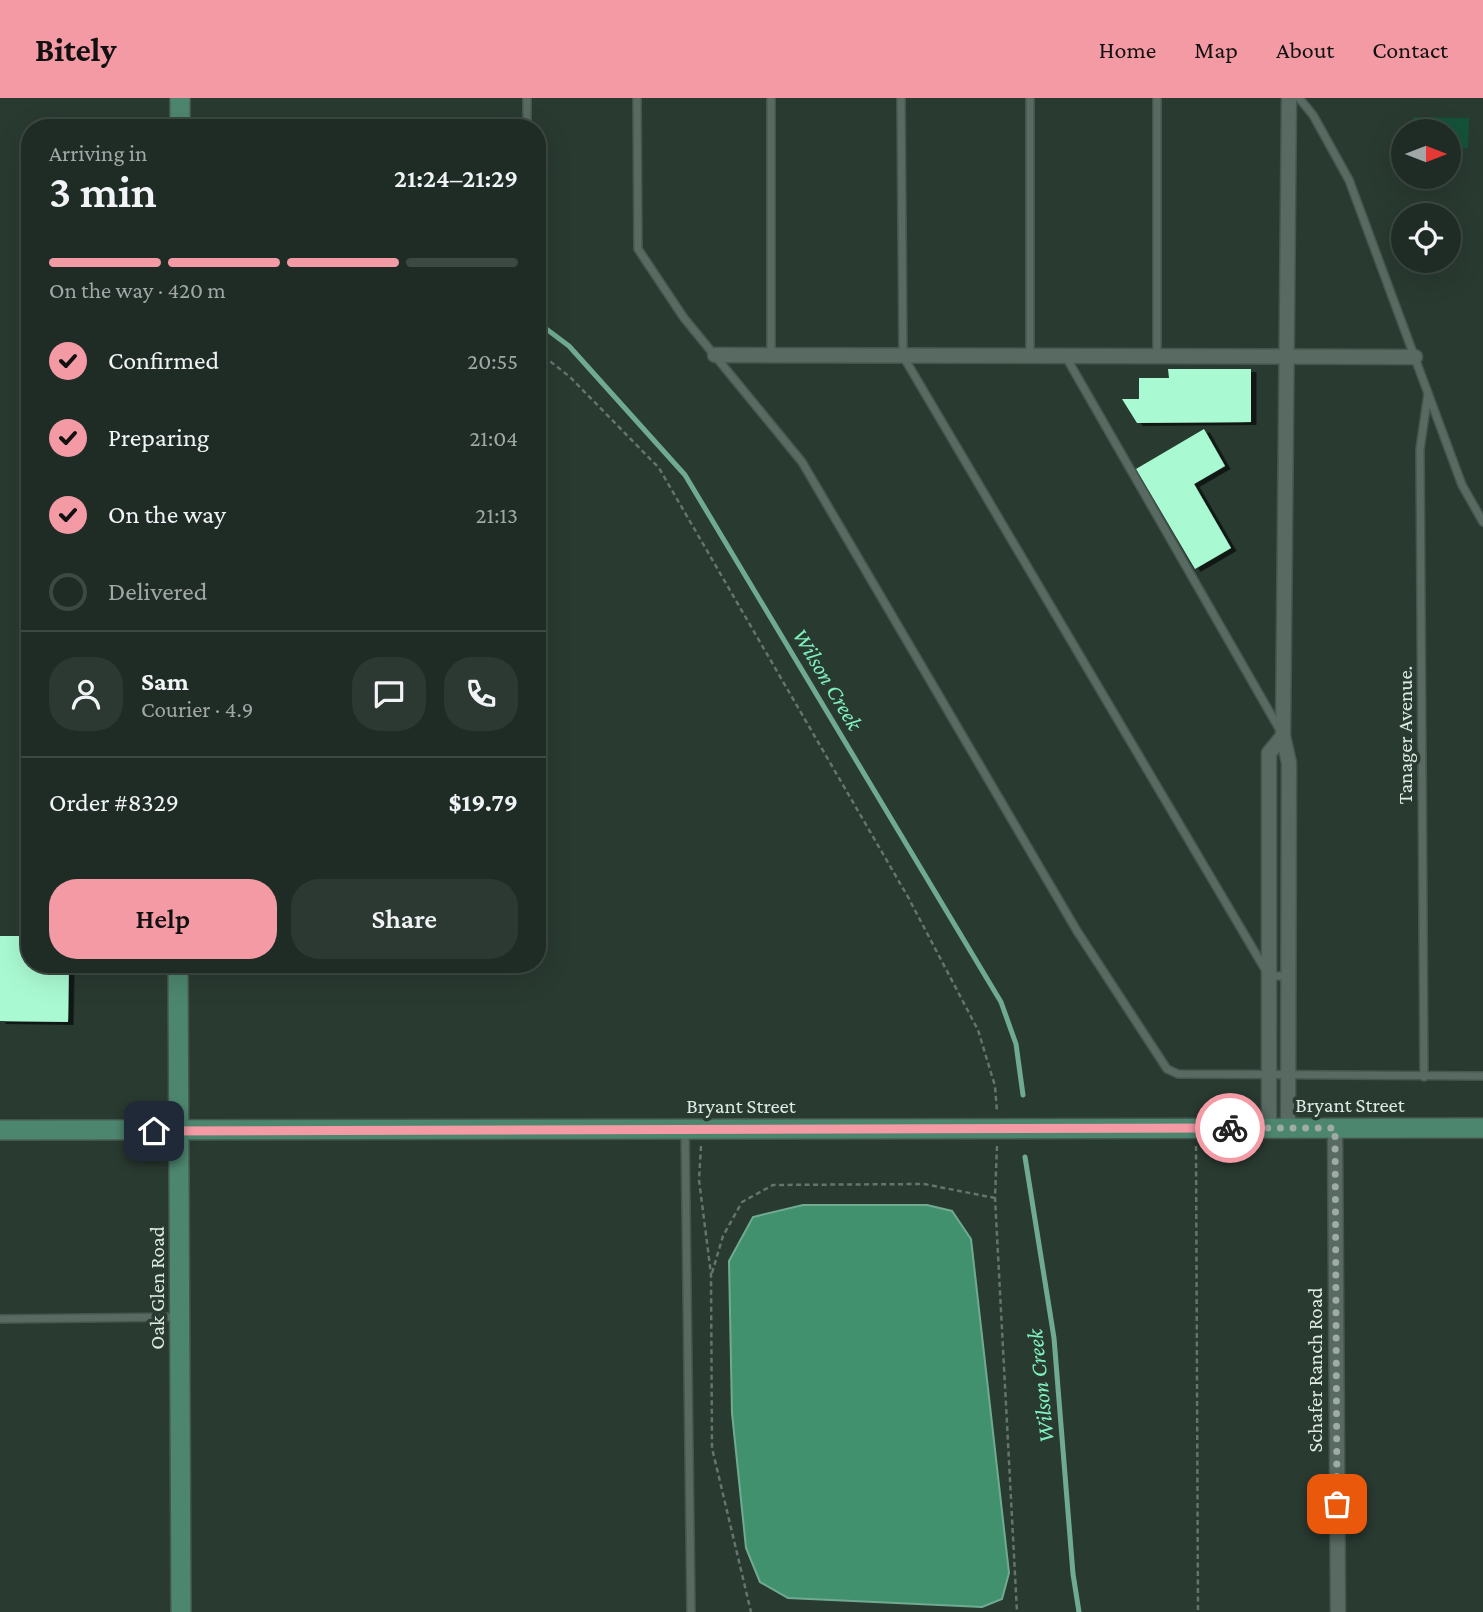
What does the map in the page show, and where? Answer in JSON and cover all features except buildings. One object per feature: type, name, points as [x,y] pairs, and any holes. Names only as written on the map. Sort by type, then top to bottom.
[{"type":"main road","points":[[180,98],[180,119]]},
{"type":"main road","name":"Oak Glen Road","points":[[178,973],[181,1612]]},
{"type":"main road","name":"Bryant Street","points":[[0,1130],[1483,1128]]},
{"type":"street","points":[[1278,1128],[1288,1075],[1289,762],[1283,736],[1289,98]]},
{"type":"street","points":[[715,355],[1415,357]]},
{"type":"street","points":[[1278,1128],[1269,1074],[1269,753],[1283,736]]},
{"type":"street","name":"Schafer Ranch Road","points":[[1335,1128],[1338,1612]]},
{"type":"lane","points":[[527,98],[527,119]]},
{"type":"lane","points":[[637,98],[638,249],[684,318],[802,463],[1077,932],[1167,1069],[1178,1074],[1483,1076]]},
{"type":"lane","points":[[771,98],[771,355]]},
{"type":"lane","points":[[901,98],[903,356],[1269,976],[1288,976]]},
{"type":"lane","points":[[1030,98],[1030,356]]},
{"type":"lane","points":[[1157,98],[1157,357]]},
{"type":"lane","points":[[1299,98],[1313,116],[1349,180],[1462,485],[1483,522]]},
{"type":"lane","points":[[1065,356],[1283,736]]},
{"type":"lane","name":"Tanager Avenue.","points":[[1424,1077],[1420,449],[1428,394]]},
{"type":"lane","points":[[691,1612],[693,1129]]},
{"type":"lane","points":[[0,1320],[180,1317]]},
{"type":"path","points":[[546,358],[570,377],[659,468],[908,897],[978,1030],[995,1086],[998,1129],[995,1198],[1017,1612]]},
{"type":"path","points":[[1196,1128],[1198,1612]]},
{"type":"path","points":[[693,1129],[711,1274],[712,1447],[751,1612]]},
{"type":"path","points":[[711,1274],[723,1236],[742,1202],[773,1185],[924,1184],[995,1198]]},
{"type":"shaded area","points":[[1413,117],[1469,118],[1468,148],[1461,148],[1461,119]]},
{"type":"shaded area","points":[[803,1205],[927,1205],[952,1211],[971,1239],[1009,1573],[1002,1599],[982,1607],[788,1598],[760,1582],[746,1548],[732,1413],[729,1261],[753,1217]]},
{"type":"waterway","name":"Wilson Creek","points":[[546,329],[569,346],[685,475],[1001,1002],[1016,1044],[1023,1095]]},
{"type":"waterway","name":"Wilson Creek","points":[[1025,1157],[1054,1338],[1073,1574],[1079,1612]]},
{"type":"way so far","points":[[1230,1128],[1335,1128],[1337,1504]]},
{"type":"route","points":[[154,1131],[1230,1128]]}]
